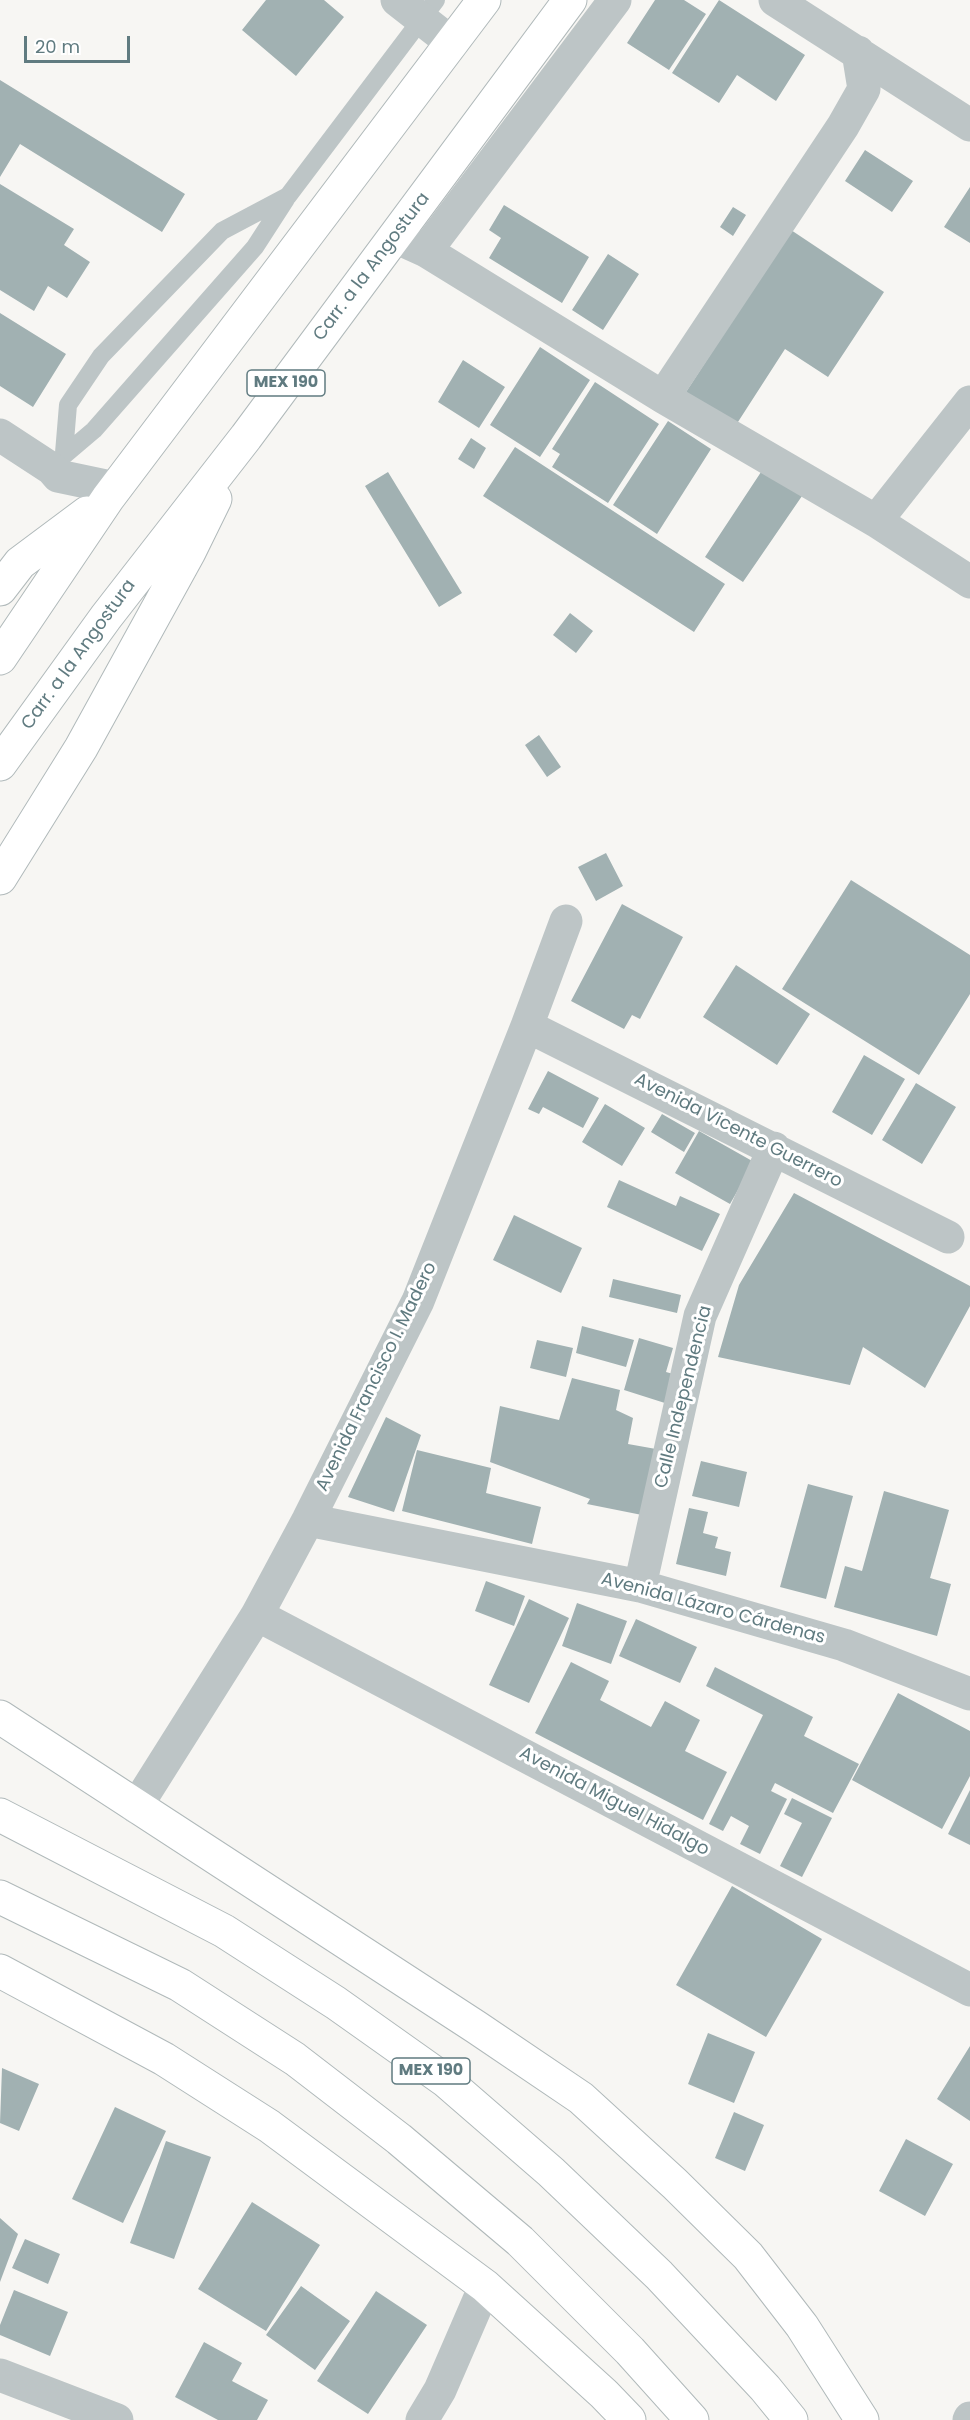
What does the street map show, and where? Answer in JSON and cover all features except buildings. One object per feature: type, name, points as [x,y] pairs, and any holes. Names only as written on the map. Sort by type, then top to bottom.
[{"type":"main road","points":[[0,658],[111,493],[484,0]]},
{"type":"main road","name":"Carr. a la Angostura","points":[[0,764],[105,617],[246,437],[570,0]]},
{"type":"main road","points":[[0,878],[86,738],[189,552],[246,437]]},
{"type":"main road","points":[[0,588],[20,563],[111,493]]},
{"type":"main road","points":[[0,1717],[476,2027],[580,2098],[675,2184],[748,2256],[802,2326],[862,2420]]},
{"type":"main road","name":"MEX 190","points":[[0,1815],[224,1931],[336,2003],[446,2081],[551,2172],[659,2275],[765,2388],[791,2420]]},
{"type":"main road","points":[[0,1897],[180,1985],[296,2059],[399,2139],[520,2241],[630,2351],[692,2420]]},
{"type":"main road","points":[[0,1971],[164,2059],[260,2120],[485,2286],[604,2394],[629,2420]]},
{"type":"street","points":[[397,0],[429,9],[452,43]]},
{"type":"street","points":[[426,251],[615,0]]},
{"type":"street","points":[[775,0],[970,125]]},
{"type":"street","points":[[663,397],[843,126],[864,89],[858,52]]},
{"type":"street","points":[[395,237],[426,251],[663,397],[876,521],[970,582]]},
{"type":"street","points":[[876,521],[970,402]]},
{"type":"street","points":[[0,435],[58,461],[58,476],[111,493]]},
{"type":"street","name":"Avenida Francisco I. Madero","points":[[136,1807],[257,1615],[308,1520],[418,1301],[566,921]]},
{"type":"street","name":"Avenida Vicente Guerrero","points":[[527,1026],[948,1237]]},
{"type":"street","name":"Calle Independencia","points":[[640,1586],[700,1316],[774,1148]]},
{"type":"street","name":"Avenida Lázaro Cárdenas","points":[[308,1520],[640,1586],[844,1645],[970,1694]]},
{"type":"street","name":"Avenida Miguel Hidalgo","points":[[257,1615],[970,1990]]},
{"type":"street","points":[[422,2420],[440,2390],[485,2286]]},
{"type":"street","points":[[0,2375],[117,2420]]},
{"type":"lane","points":[[58,461],[94,430],[248,256],[288,196],[429,9]]},
{"type":"lane","points":[[58,461],[68,405],[101,356],[222,231],[288,196]]}]
